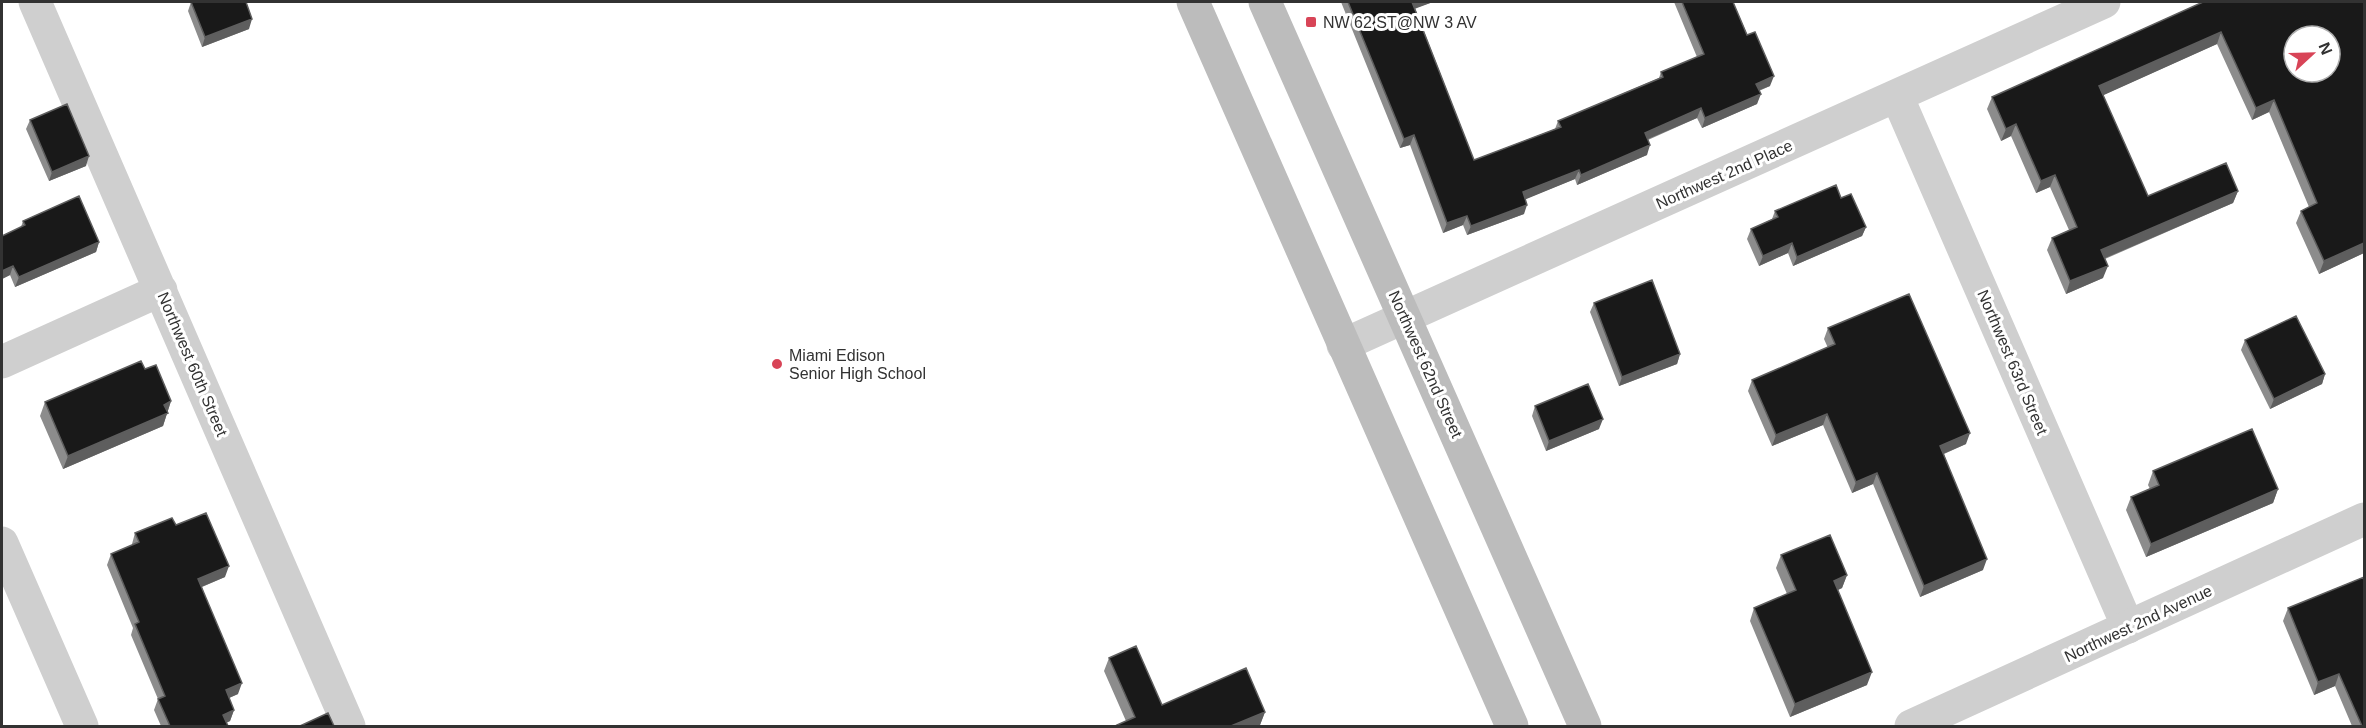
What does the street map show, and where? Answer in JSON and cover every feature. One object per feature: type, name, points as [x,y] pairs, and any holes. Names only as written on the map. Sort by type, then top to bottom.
[{"type":"main road","points":[[1194,2],[1512,726]]},
{"type":"main road","name":"Northwest 62nd Street","points":[[1265,2],[1585,726]]},
{"type":"street","name":"Northwest 60th Street","points":[[34,2],[349,726]]},
{"type":"street","name":"Northwest 2nd Place","points":[[1343,345],[2104,2]]},
{"type":"street","name":"Northwest 63rd Street","points":[[1897,96],[2128,627]]},
{"type":"street","points":[[2,362],[161,290]]},
{"type":"street","name":"Northwest 2nd Avenue","points":[[1911,726],[2364,519]]},
{"type":"street","points":[[2,543],[82,726]]},
{"type":"building","points":[[191,2],[246,2],[252,19],[205,37]]},
{"type":"building","points":[[1348,2],[1412,2],[1474,160],[1561,127],[1558,121],[1663,77],[1661,72],[1704,54],[1682,2],[1733,2],[1747,35],[1755,32],[1774,76],[1756,84],[1761,94],[1705,118],[1701,108],[1645,133],[1650,145],[1581,175],[1579,170],[1523,192],[1527,205],[1471,226],[1467,216],[1447,223],[1414,135],[1404,139]]},
{"type":"building","points":[[2203,2],[2364,2],[2364,243],[2324,261],[2301,211],[2317,203],[2274,100],[2256,108],[2221,32],[2099,86],[2148,196],[2226,163],[2238,191],[2101,250],[2108,266],[2070,281],[2052,238],[2077,227],[2055,175],[2041,181],[2016,124],[2006,129],[1992,97]]},
{"type":"building","points":[[67,104],[89,156],[52,172],[30,120]]},
{"type":"building","points":[[1836,185],[1841,198],[1851,194],[1866,227],[1797,257],[1792,243],[1763,256],[1751,229],[1778,217],[1775,211]]},
{"type":"building","points":[[79,196],[99,242],[19,277],[13,266],[2,271],[2,236],[25,225],[23,221]]},
{"type":"building","points":[[1652,280],[1680,354],[1622,377],[1594,303]]},
{"type":"building","points":[[1909,294],[1970,433],[1940,446],[1987,559],[1924,586],[1877,473],[1856,482],[1827,414],[1776,435],[1752,380],[1835,344],[1828,328]]},
{"type":"building","points":[[2296,316],[2325,374],[2274,399],[2245,340]]},
{"type":"building","points":[[141,361],[145,369],[156,365],[171,401],[164,405],[168,413],[68,456],[45,402]]},
{"type":"building","points":[[1588,384],[1603,419],[1549,441],[1535,406]]},
{"type":"building","points":[[2252,429],[2278,489],[2151,544],[2131,497],[2159,485],[2153,471]]},
{"type":"building","points":[[206,513],[229,566],[198,579],[242,683],[226,690],[234,710],[223,715],[228,726],[170,726],[158,699],[165,696],[135,624],[139,622],[111,554],[139,542],[135,533],[172,518],[176,525]]},
{"type":"building","points":[[1830,535],[1847,575],[1834,581],[1872,672],[1795,704],[1754,608],[1796,590],[1781,555]]},
{"type":"building","points":[[2364,577],[2364,726],[2362,726],[2339,674],[2318,682],[2288,608]]},
{"type":"building","points":[[1136,646],[1162,705],[1246,668],[1265,712],[1231,726],[1118,726],[1135,717],[1109,658]]},
{"type":"building","points":[[328,713],[334,726],[300,726]]},
{"type":"place","name":"NW 62 ST@NW 3 AV","points":[[1311,22]]},
{"type":"place","name":"Miami Edison Senior High School","points":[[777,364]]}]
